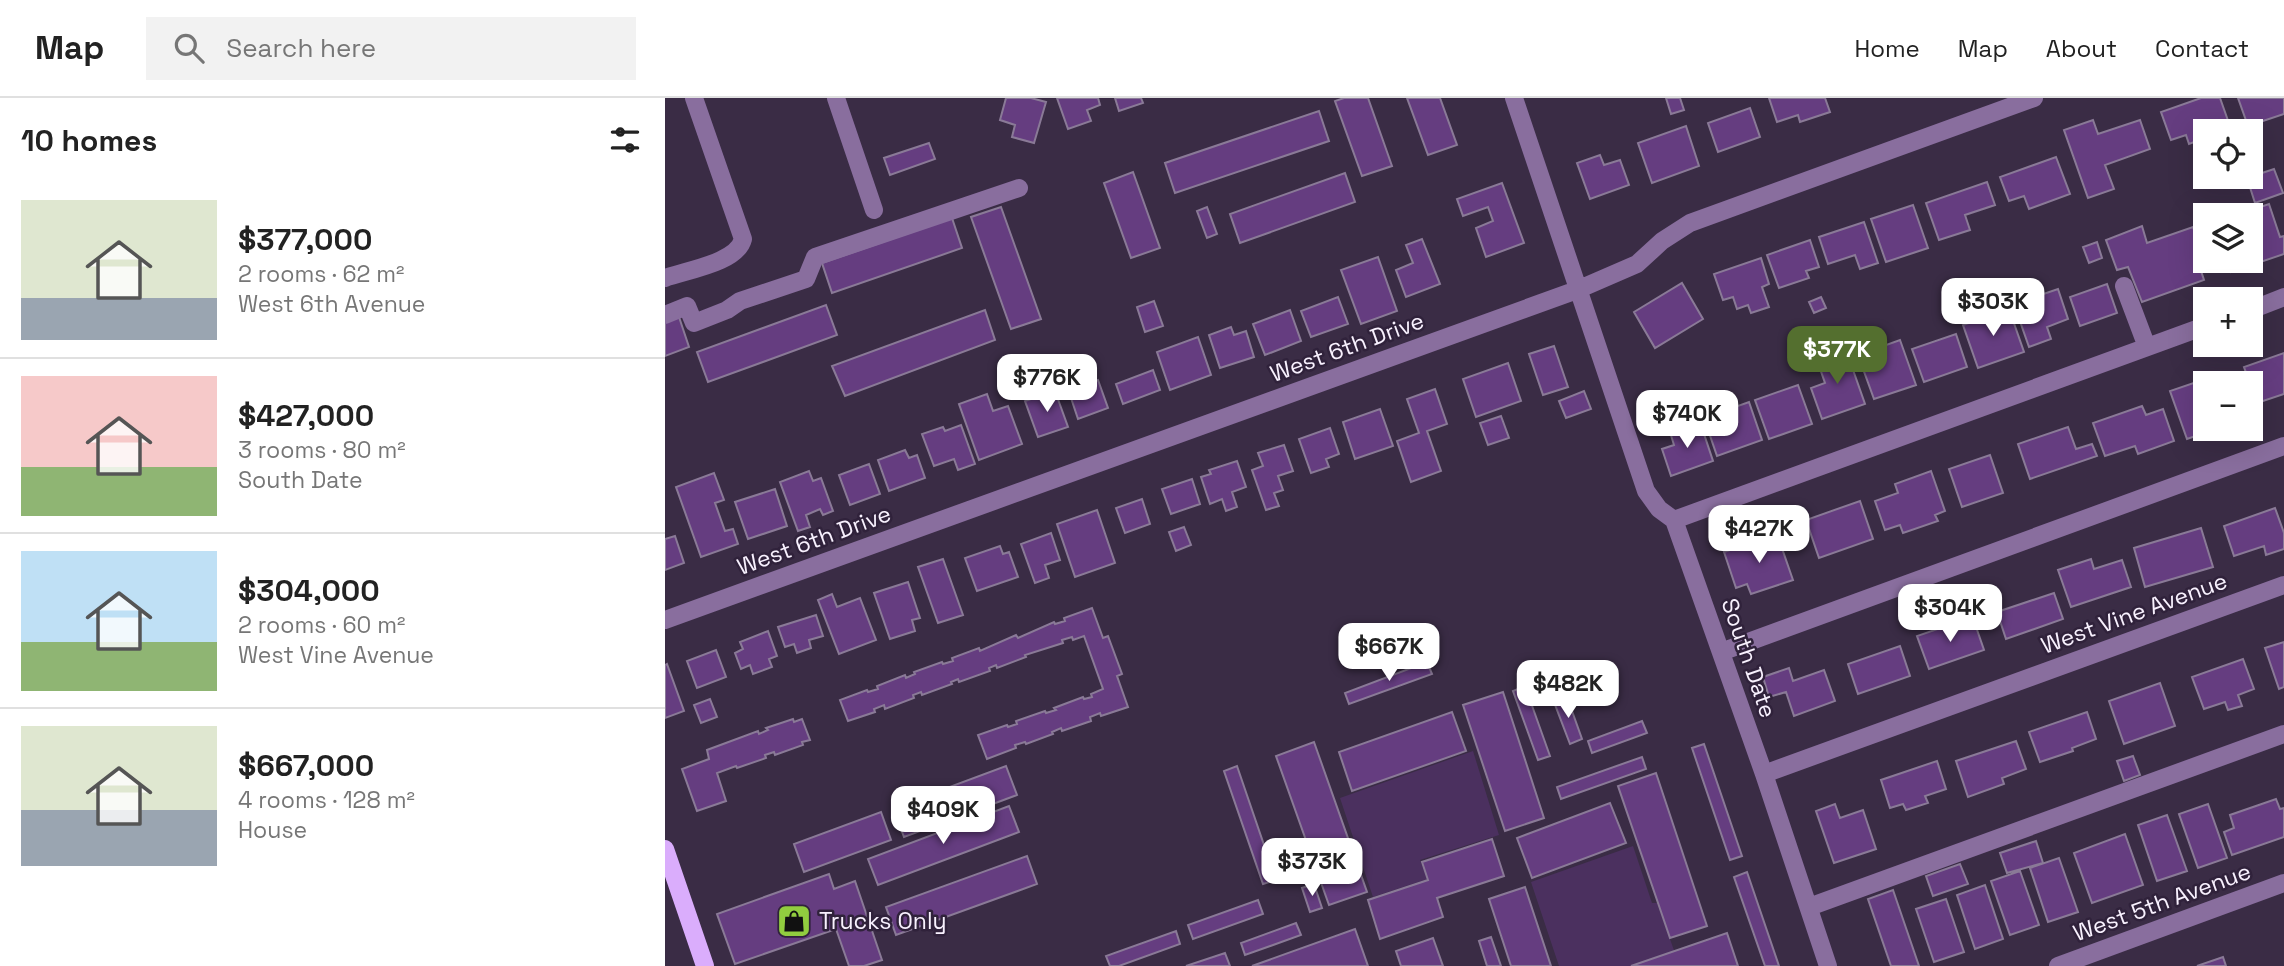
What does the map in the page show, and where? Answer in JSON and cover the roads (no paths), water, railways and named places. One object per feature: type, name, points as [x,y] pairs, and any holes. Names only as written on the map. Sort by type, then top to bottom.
[{"type":"main road","points":[[665,849],[705,966]]},
{"type":"street","points":[[665,278],[729,257],[741,248],[743,239],[694,98]]},
{"type":"street","points":[[836,98],[874,210]]},
{"type":"street","name":"South Date","points":[[1514,98],[1646,491],[1659,509],[1674,520],[1764,774],[1828,966]]},
{"type":"street","name":"West 6th Drive","points":[[665,620],[1577,290],[1637,264],[1690,222],[2034,98]]},
{"type":"street","points":[[665,315],[687,306],[694,323],[727,310],[740,301],[806,279],[815,257],[1019,188]]},
{"type":"street","points":[[2124,286],[2147,347]]},
{"type":"street","points":[[2263,305],[2284,297]]},
{"type":"street","points":[[1674,520],[2193,330]]},
{"type":"street","points":[[1721,652],[2284,446]]},
{"type":"street","name":"West Vine Avenue","points":[[1764,774],[2284,584]]},
{"type":"street","points":[[1809,907],[2284,734]]},
{"type":"street","name":"West 5th Avenue","points":[[2057,966],[2284,883]]},
{"type":"place","name":"Trucks Only","points":[[794,921]]}]
